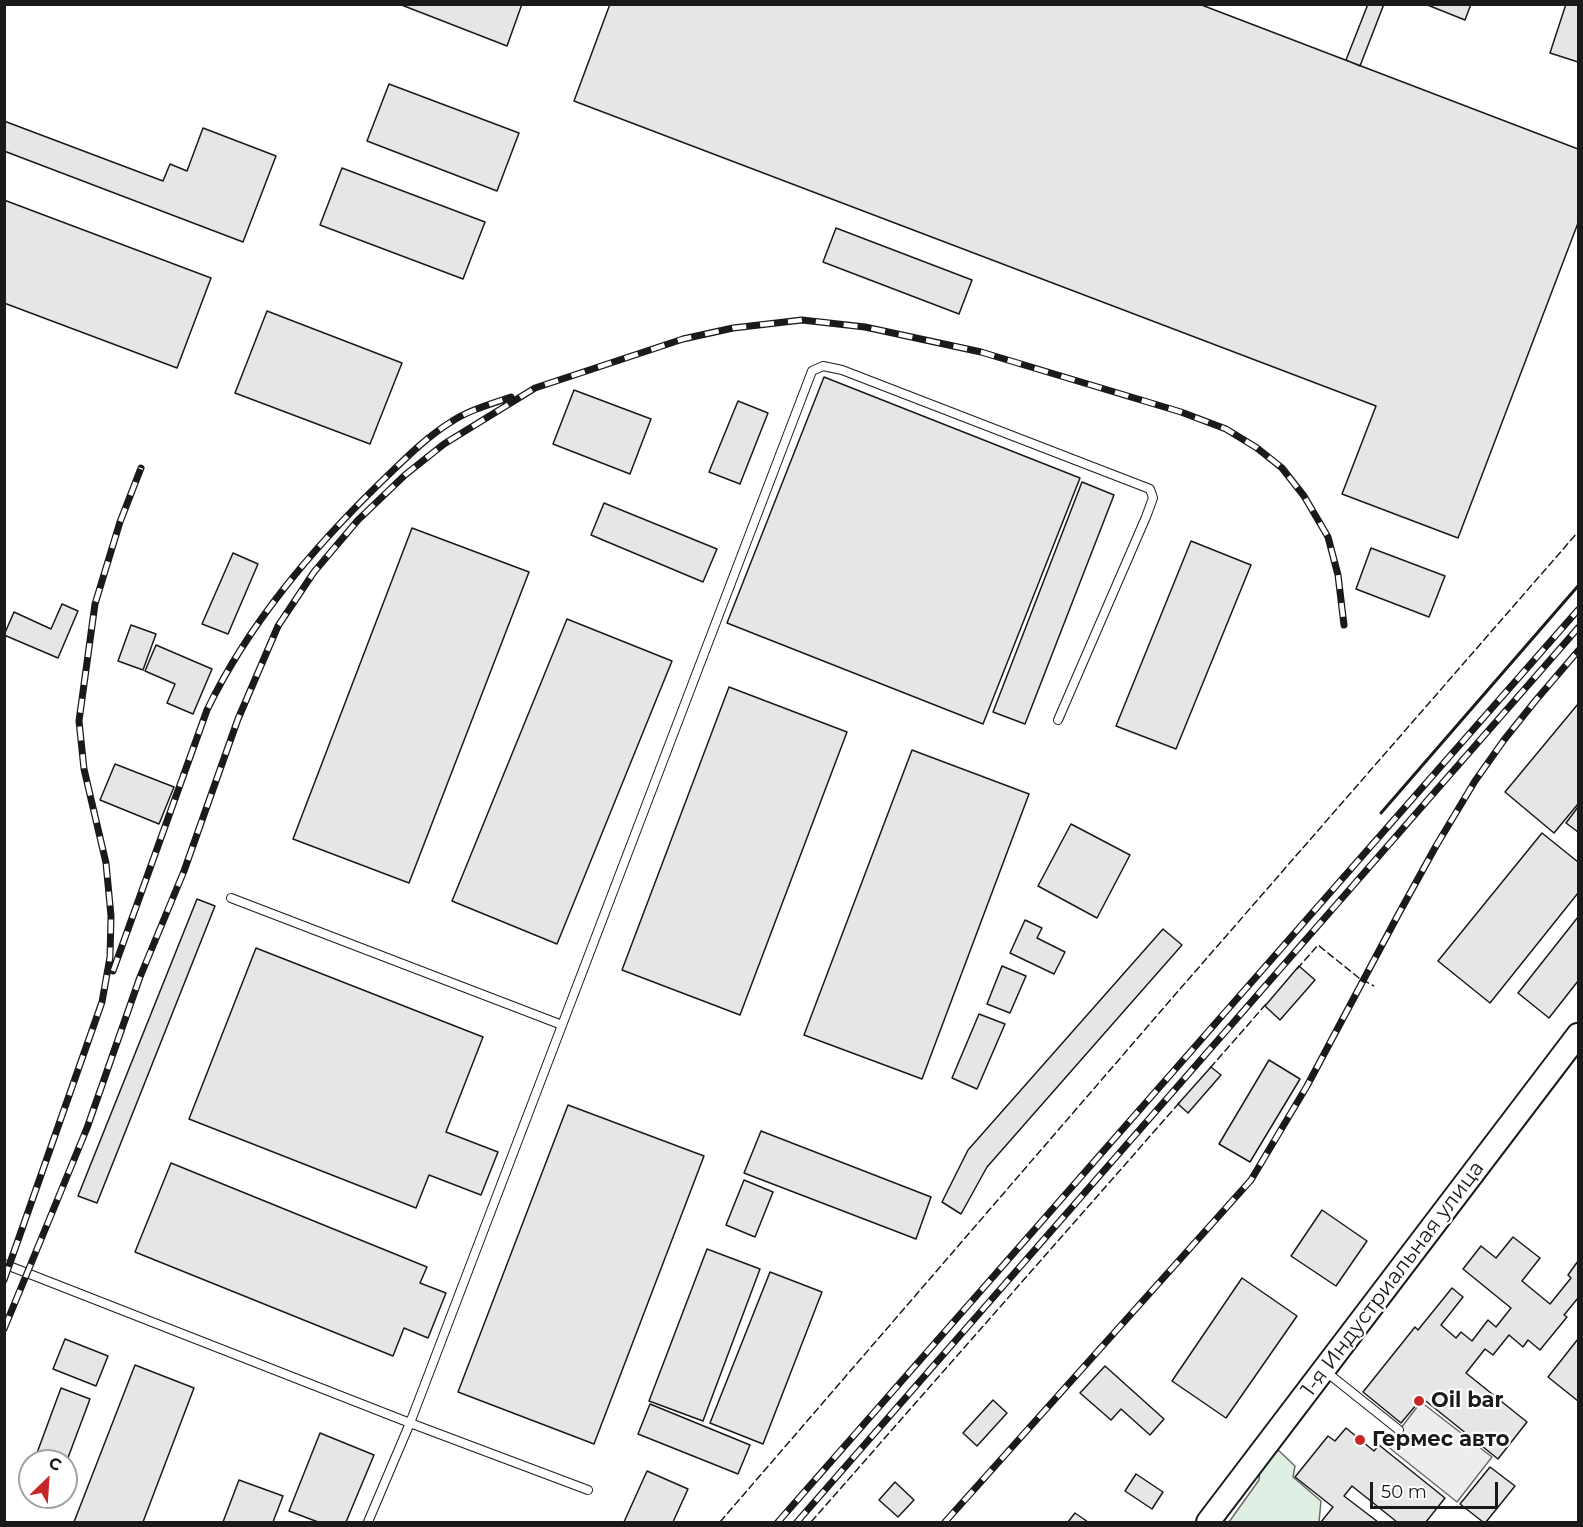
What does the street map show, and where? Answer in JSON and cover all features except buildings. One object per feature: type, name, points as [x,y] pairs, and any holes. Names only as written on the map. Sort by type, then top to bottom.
[{"type":"main road","name":"1-я Индустриальная улица","points":[[1208,1522],[1578,1035]]},
{"type":"lane","points":[[368,1522],[410,1423],[812,371],[823,366],[842,370],[1150,489],[1153,498],[1146,517],[1058,720]]},
{"type":"lane","points":[[231,898],[562,1025]]},
{"type":"lane","points":[[4,1264],[588,1491]]},
{"type":"lane","points":[[1324,1370],[1399,1430]]},
{"type":"green space","points":[[1277,1449],[1295,1466],[1293,1477],[1321,1501],[1319,1522],[1229,1522],[1259,1480],[1260,1467]]},
{"type":"shaded area","points":[[1421,1402],[1492,1457],[1457,1502],[1387,1446]]},
{"type":"railway","points":[[4,1329],[87,1128],[140,977],[184,871],[238,719],[278,626],[314,572],[358,520],[405,475],[444,444],[535,388],[683,339],[733,328],[802,320],[865,327],[981,352],[1181,412],[1226,429],[1257,448],[1282,468],[1304,496],[1328,537],[1338,575],[1344,625]]},
{"type":"railway","points":[[113,971],[207,710],[242,647],[307,560],[356,507],[415,450],[441,428],[458,418],[511,397]]},
{"type":"railway","points":[[4,1280],[102,1002],[110,957],[111,916],[106,863],[84,769],[79,721],[95,604],[120,522],[141,468]]},
{"type":"railway","points":[[778,1522],[1578,610]]},
{"type":"railway","points":[[797,1522],[1578,628]]},
{"type":"railway","points":[[945,1522],[1251,1180],[1307,1086],[1436,846],[1475,781],[1504,740],[1578,651]]},
{"type":"fence","points":[[720,1522],[1578,532]]},
{"type":"fence","points":[[1297,969],[1318,945],[1359,978],[1374,986]]},
{"type":"fence","points":[[1210,1068],[1267,1003]]},
{"type":"fence","points":[[811,1522],[1180,1102]]},
{"type":"wall","points":[[1381,813],[1578,586]]},
{"type":"place","name":"Oil bar","points":[[1419,1401]]},
{"type":"place","name":"Гермес авто","points":[[1360,1440]]}]
